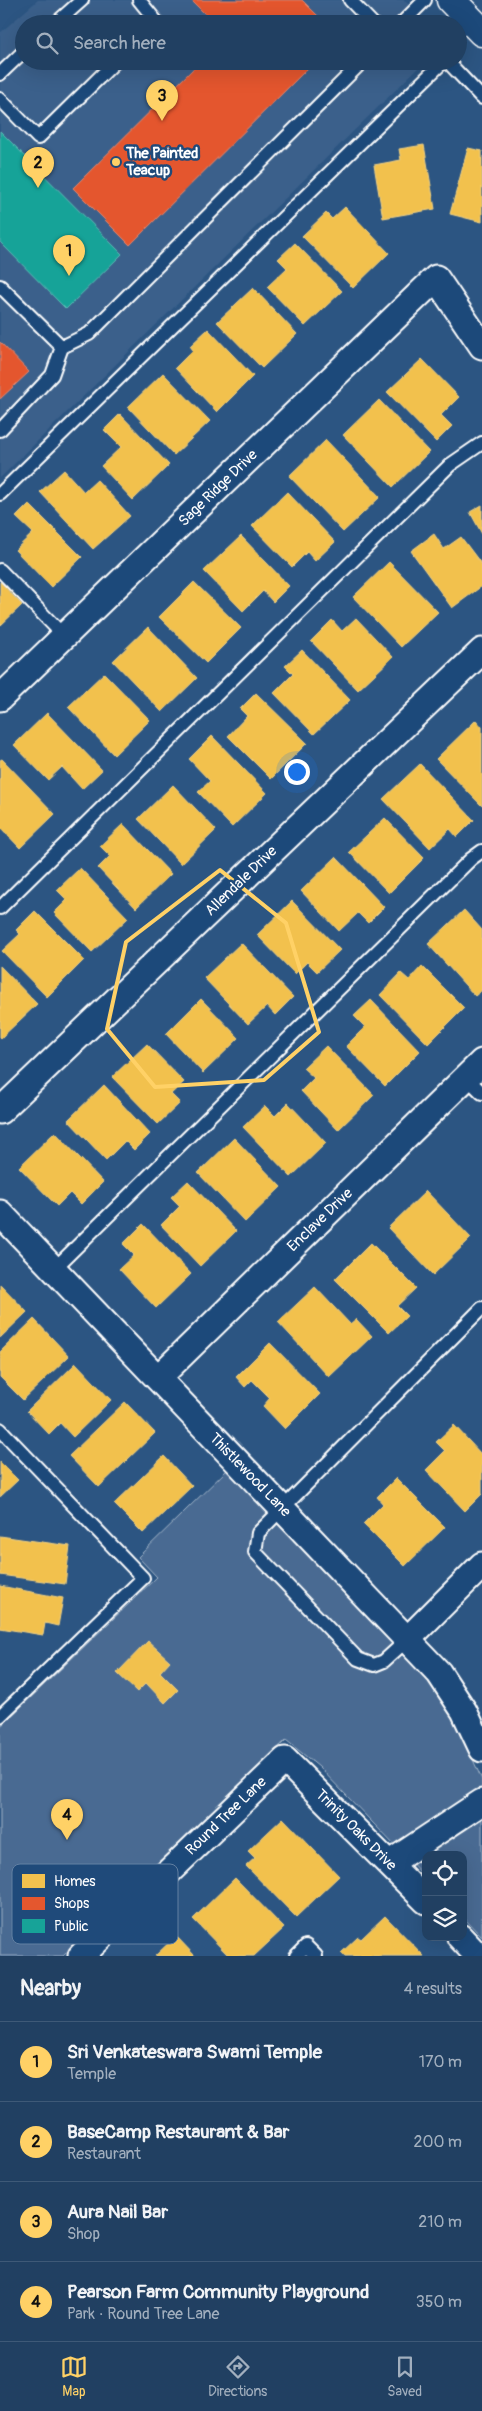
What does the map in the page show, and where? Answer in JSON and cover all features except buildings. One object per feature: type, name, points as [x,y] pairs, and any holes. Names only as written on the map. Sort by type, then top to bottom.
[{"type":"main road","points":[[451,0],[466,15]]},
{"type":"main road","points":[[467,17],[482,32]]},
{"type":"street","name":"Sage Ridge Drive","points":[[0,698],[436,278],[482,346]]},
{"type":"street","name":"Allendale Drive","points":[[0,1111],[480,658]]},
{"type":"street","name":"Enclave Drive","points":[[158,1378],[477,1077]]},
{"type":"street","name":"Thistlewood Lane","points":[[0,1213],[439,1673],[464,1711],[482,1749]]},
{"type":"street","points":[[407,1640],[482,1565]]},
{"type":"street","name":"Trinity Oaks Drive","points":[[285,1760],[422,1897]]},
{"type":"street","name":"Round Tree Lane","points":[[177,1864],[285,1760]]},
{"type":"street","points":[[390,1863],[482,1802]]},
{"type":"street","points":[[464,1941],[478,1956]]},
{"type":"street","name":"Round Tree Lane","points":[[81,1956],[93,1944]]},
{"type":"lane","points":[[65,15],[82,0]]},
{"type":"lane","points":[[139,0],[151,15]]},
{"type":"lane","points":[[350,0],[364,15]]},
{"type":"lane","points":[[410,15],[425,0]]},
{"type":"lane","points":[[0,74],[15,59]]},
{"type":"lane","points":[[0,99],[38,138],[107,70]]},
{"type":"lane","points":[[0,430],[52,375],[62,347],[89,334],[354,70]]},
{"type":"lane","points":[[0,494],[437,70]]},
{"type":"lane","points":[[455,70],[482,98]]},
{"type":"lane","points":[[0,286],[62,347]]},
{"type":"lane","points":[[0,908],[450,466],[482,443]]},
{"type":"lane","points":[[0,570],[64,636]]},
{"type":"lane","points":[[54,1269],[482,850]]},
{"type":"lane","points":[[407,1640],[384,1661],[374,1665],[358,1659],[255,1552],[258,1533],[482,1308]]},
{"type":"lane","points":[[0,1429],[143,1578],[0,1716]]},
{"type":"lane","points":[[296,1956],[306,1946],[316,1956]]},
{"type":"highlighted area","points":[[220,870],[286,923],[319,1032],[264,1080],[155,1087],[107,1029],[126,942]]},
{"type":"shaded area","points":[[38,0],[404,0],[419,15],[21,15]]},
{"type":"shaded area","points":[[15,20],[15,70],[416,70],[0,478],[0,33]]},
{"type":"shaded area","points":[[230,1467],[435,1686],[454,1717],[482,1780],[482,1937],[467,1921],[467,1851],[422,1851],[422,1874],[319,1767],[286,1740],[158,1864],[12,1864],[12,1944],[75,1944],[63,1956],[0,1956],[0,1727],[157,1577],[138,1557]]},
{"type":"place","name":"Aura Nail Bar","points":[[162,121]]},
{"type":"place","name":"The Painted Teacup","points":[[116,162]]},
{"type":"place","name":"BaseCamp Restaurant & Bar","points":[[38,188]]},
{"type":"place","name":"Sri Venkateswara Swami Temple","points":[[69,276]]},
{"type":"place","name":"Pearson Farm Community Playground","points":[[67,1840]]}]
